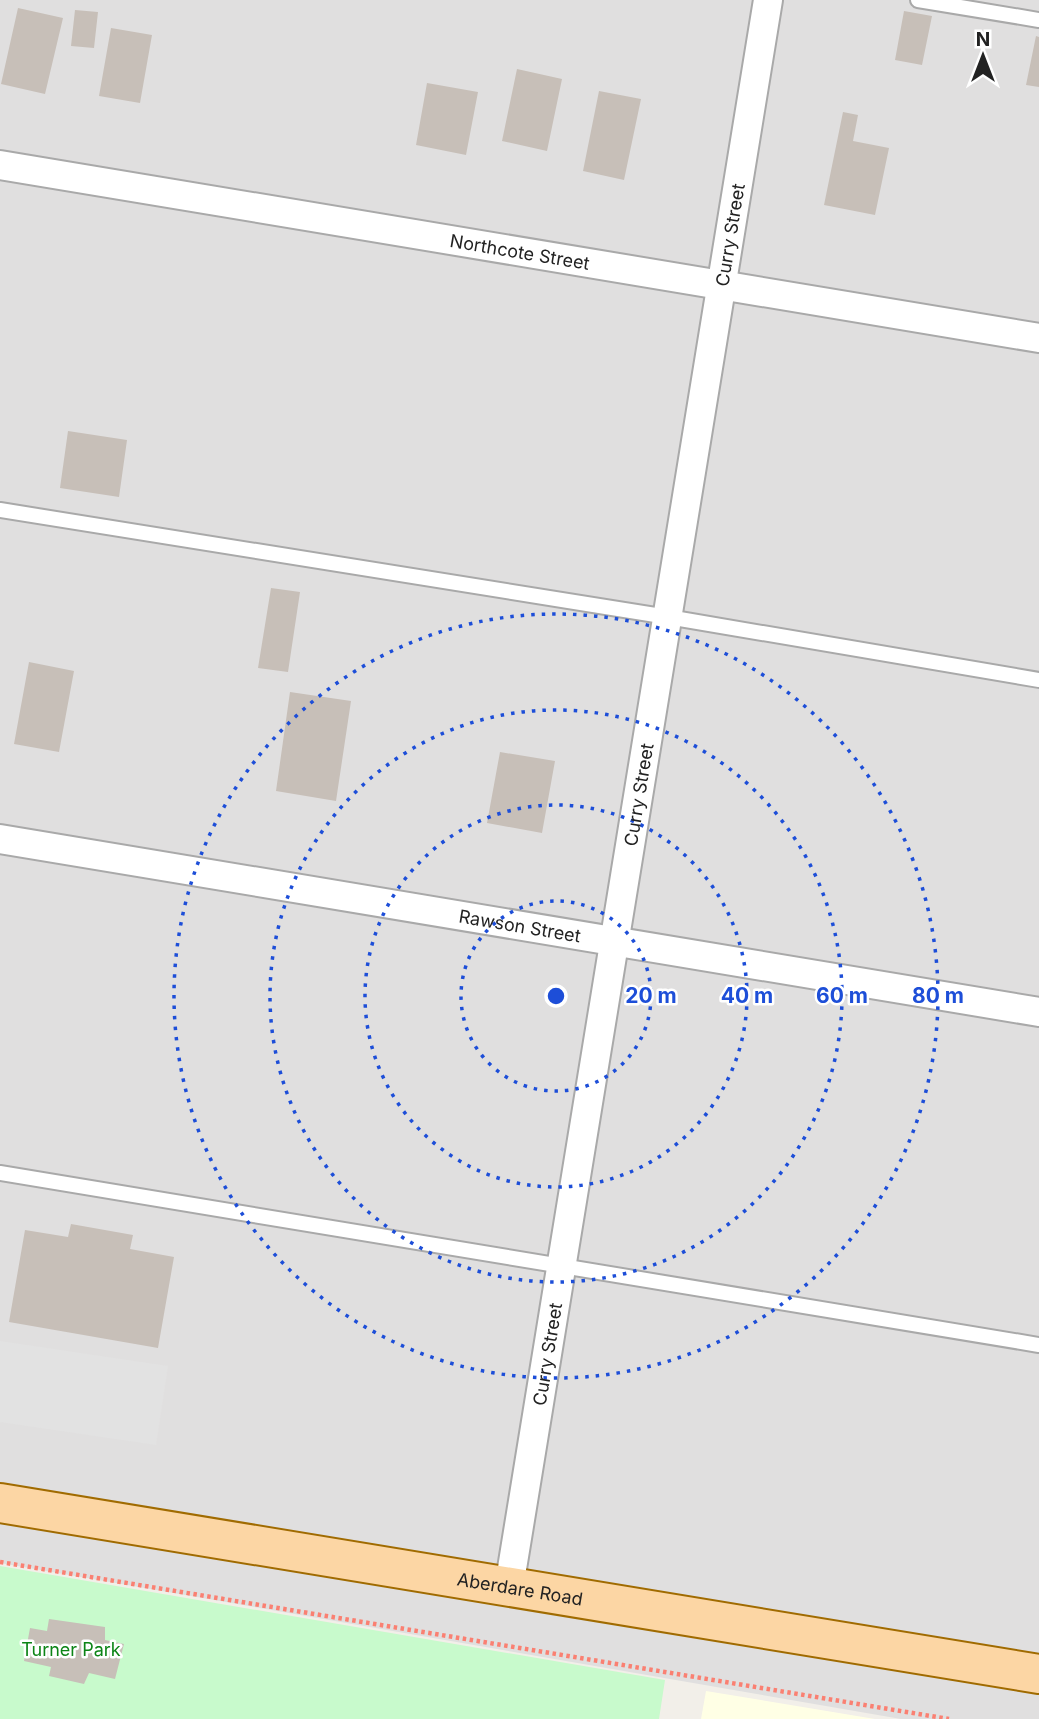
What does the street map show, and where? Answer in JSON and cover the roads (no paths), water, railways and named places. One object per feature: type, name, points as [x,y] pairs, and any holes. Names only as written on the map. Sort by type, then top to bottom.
[{"type":"main road","name":"Aberdare Road","points":[[0,1503],[1039,1674]]},
{"type":"street","name":"Curry Street","points":[[509,1587],[768,0]]},
{"type":"street","name":"Northcote Street","points":[[0,165],[1039,338]]},
{"type":"street","name":"Rawson Street","points":[[0,839],[1039,1012]]},
{"type":"lane","points":[[918,0],[1039,20]]},
{"type":"lane","points":[[0,510],[668,617],[1039,680]]},
{"type":"lane","points":[[0,1173],[1039,1345]]},
{"type":"park label","name":"Turner Park","points":[[71,1649]]}]
